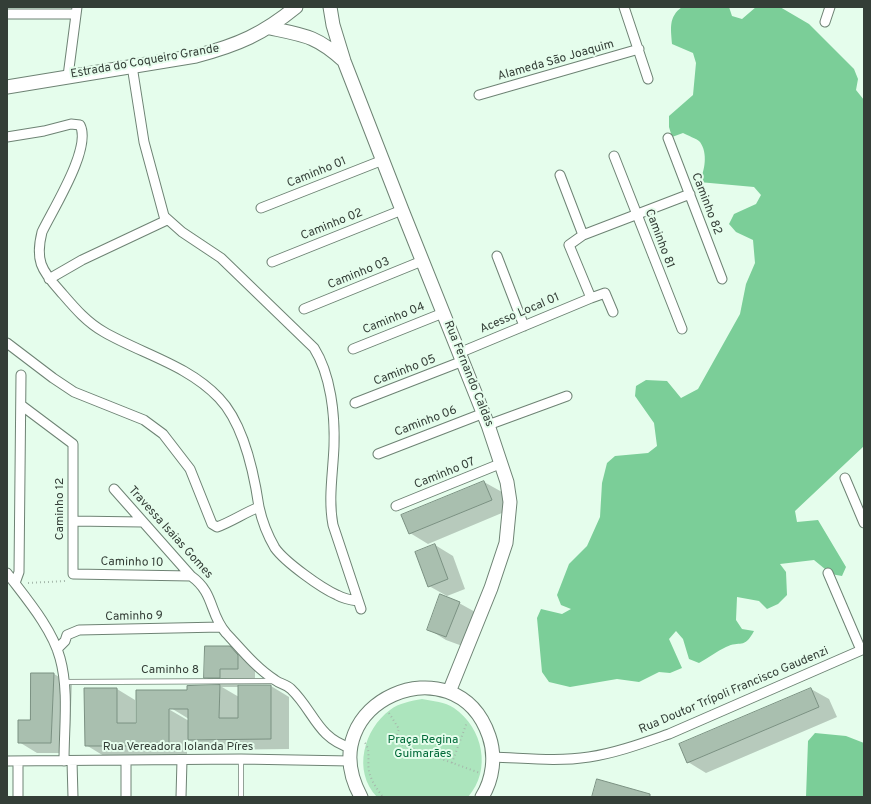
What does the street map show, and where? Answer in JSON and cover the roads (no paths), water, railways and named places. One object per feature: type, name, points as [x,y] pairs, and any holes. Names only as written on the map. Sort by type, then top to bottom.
[{"type":"street","name":"Estrada do Coqueiro Grande","points":[[7,87],[196,56],[222,49],[248,39],[270,28],[296,7]]},
{"type":"street","name":"Rua Fernando Caldas","points":[[330,7],[333,25],[344,61],[422,261],[486,419],[502,463],[510,502],[506,543],[491,588],[449,692]]},
{"type":"street","points":[[624,7],[648,79]]},
{"type":"street","points":[[825,22],[830,7]]},
{"type":"street","points":[[7,14],[77,10],[68,76]]},
{"type":"street","points":[[316,40],[333,25]]},
{"type":"street","name":"Rua Fernando Caldas","points":[[270,28],[316,40],[328,46],[344,61]]},
{"type":"street","name":"Alameda São Joaquim","points":[[479,95],[639,49]]},
{"type":"street","points":[[7,136],[44,131],[71,124],[80,126],[82,129],[83,142],[80,157],[42,232],[38,245],[43,271],[86,319],[102,331],[177,368],[204,384],[220,398],[232,417],[241,436],[255,483],[259,508],[265,528],[276,548],[284,558],[301,572],[335,595],[359,605],[330,512],[334,444],[333,416],[322,360],[314,348],[221,258],[167,220],[161,208],[144,142],[132,66]]},
{"type":"street","name":"Caminho 82","points":[[668,138],[722,279]]},
{"type":"street","name":"Caminho 81","points":[[614,156],[682,330]]},
{"type":"street","name":"Caminho 01","points":[[261,208],[382,160]]},
{"type":"street","points":[[560,175],[583,235]]},
{"type":"street","points":[[613,312],[605,293],[591,298],[569,246],[583,235],[690,194]]},
{"type":"street","name":"Caminho 02","points":[[272,262],[402,210]]},
{"type":"street","points":[[49,279],[82,260],[167,220]]},
{"type":"street","points":[[497,256],[524,326]]},
{"type":"street","name":"Caminho 03","points":[[304,309],[422,261]]},
{"type":"street","name":"Acesso Local 01","points":[[461,357],[524,326],[591,298]]},
{"type":"street","name":"Caminho 04","points":[[353,349],[443,313]]},
{"type":"street","points":[[7,342],[53,378],[74,392],[144,420],[164,434],[190,469],[212,524],[217,527],[247,512],[259,508]]},
{"type":"street","name":"Caminho 05","points":[[355,403],[461,357]]},
{"type":"street","points":[[15,583],[19,572],[21,376]]},
{"type":"street","name":"Caminho 06","points":[[378,454],[486,419],[566,396]]},
{"type":"street","name":"Caminho 12","points":[[20,405],[73,444],[73,574]]},
{"type":"street","name":"Caminho 07","points":[[396,506],[502,463]]},
{"type":"street","points":[[845,478],[864,523]]},
{"type":"street","name":"Travessa Isaias Gomes","points":[[114,489],[191,576],[205,588],[221,627],[257,665],[275,681],[291,688],[319,727],[330,738],[339,744],[351,748]]},
{"type":"street","points":[[73,521],[142,522]]},
{"type":"street","points":[[7,573],[34,610],[57,649],[64,682],[68,761],[73,797]]},
{"type":"street","points":[[828,573],[863,649]]},
{"type":"street","name":"Caminho 10","points":[[73,574],[191,576]]},
{"type":"street","name":"Caminho 9","points":[[57,649],[65,640],[67,635],[79,630],[221,627]]},
{"type":"street","name":"Rua Doutor Trípoli Francisco Gaudenzi","points":[[494,757],[552,760],[572,759],[590,757],[642,743],[669,734],[863,649]]},
{"type":"street","points":[[361,797],[352,775],[350,761],[351,748],[356,730],[366,714],[379,701],[395,692],[413,688],[431,688],[449,692],[460,698],[480,716],[487,728],[492,742],[494,757],[489,783],[482,797]]},
{"type":"street","points":[[126,760],[126,797]]},
{"type":"street","points":[[181,797],[182,760]]},
{"type":"street","name":"Rua Vereadora Iolanda Píres","points":[[7,761],[350,761]]},
{"type":"street","points":[[18,761],[18,797]]},
{"type":"lane","name":"Caminho 8","points":[[64,682],[275,681]]},
{"type":"lane","points":[[241,760],[241,797]]},
{"type":"park label","name":"Praça Regina Guimarães","points":[[423,748]]}]
